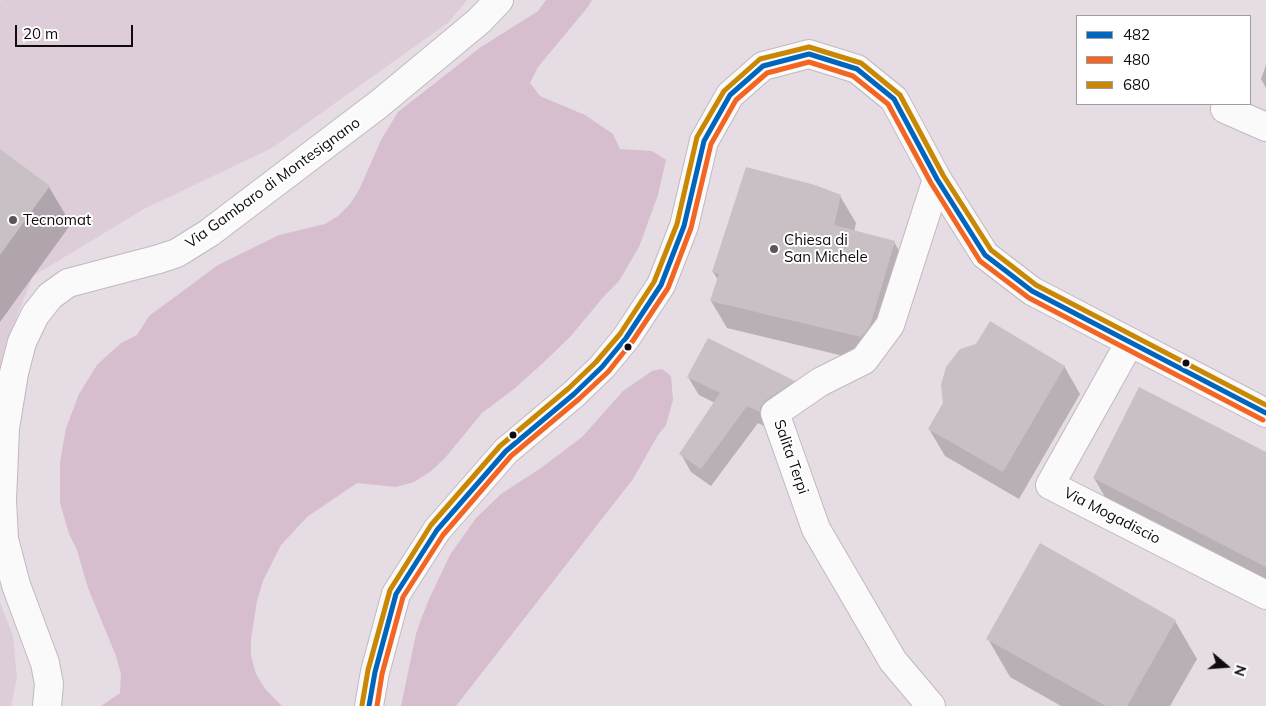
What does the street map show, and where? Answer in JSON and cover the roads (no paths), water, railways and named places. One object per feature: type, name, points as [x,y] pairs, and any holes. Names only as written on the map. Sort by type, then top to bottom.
[{"type":"street","name":"Via Gambaro di Montesignano","points":[[47,706],[49,684],[45,663],[16,585],[4,539],[2,500],[5,428],[14,373],[22,342],[35,315],[50,296],[68,283],[176,253],[208,233],[379,104],[479,21],[499,0]]},
{"type":"street","points":[[369,706],[375,672],[396,594],[437,530],[506,451],[574,394],[602,367],[626,338],[661,285],[684,226],[704,141],[730,95],[763,66],[809,54],[857,69],[894,98],[937,179],[985,255],[1032,291],[1266,413]]},
{"type":"street","points":[[1225,109],[1266,127]]},
{"type":"street","name":"Salita Terpi","points":[[931,706],[893,661],[816,529],[775,413],[820,382],[864,360],[890,325],[937,179]]},
{"type":"street","name":"Via Mogadiscio","points":[[1130,342],[1050,485],[1266,595]]},
{"type":"place","name":"Tecnomat","points":[[13,220]]},
{"type":"place","name":"Chiesa di San Michele","points":[[774,249]]}]
